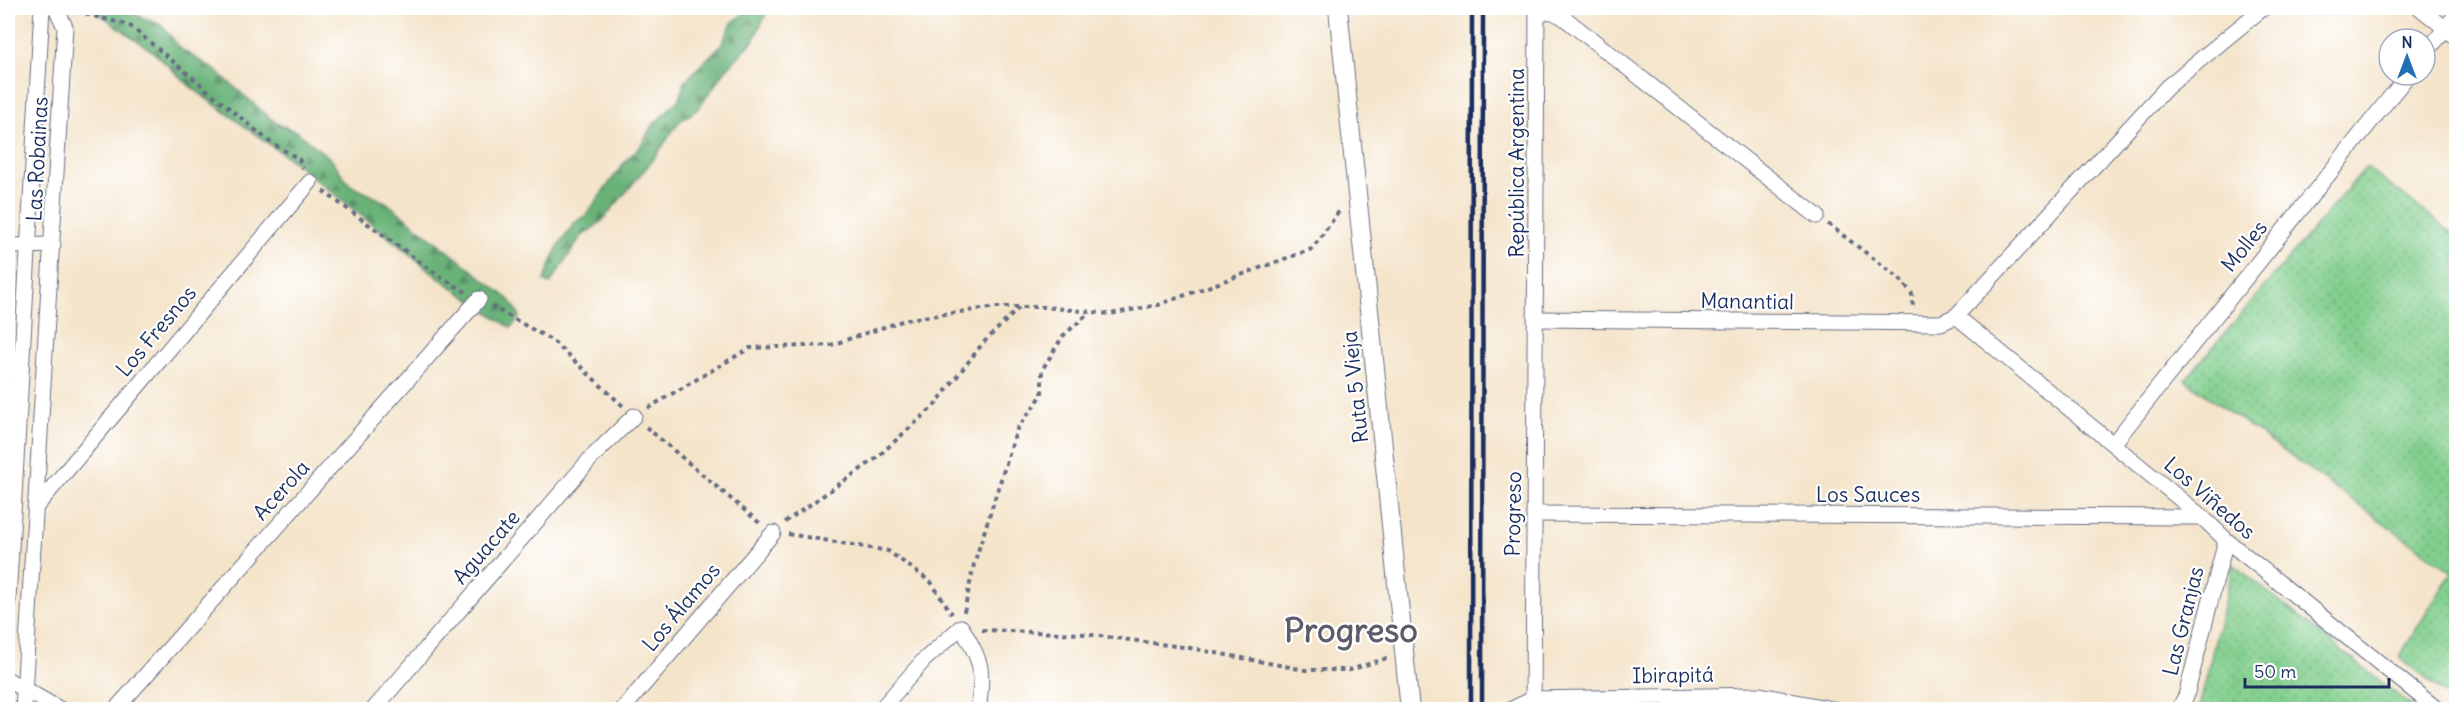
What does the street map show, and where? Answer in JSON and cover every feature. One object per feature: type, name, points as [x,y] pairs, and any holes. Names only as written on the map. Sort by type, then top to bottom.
[{"type":"street","name":"Las Robainas","points":[[8,600],[42,8]]},
{"type":"street","name":"Las Robainas","points":[[23,710],[65,27],[56,8]]},
{"type":"street","name":"Ruta 5 Vieja","points":[[1338,8],[1410,710]]},
{"type":"street","points":[[1956,316],[2167,87],[2263,8]]},
{"type":"street","points":[[2420,8],[2451,33]]},
{"type":"street","points":[[1537,11],[1551,11],[1563,17],[1817,216]]},
{"type":"street","name":"República Argentina","points":[[1536,318],[1537,11]]},
{"type":"street","points":[[2437,44],[2451,33],[2457,15]]},
{"type":"street","name":"Molles","points":[[2113,444],[2398,87]]},
{"type":"street","name":"Los Fresnos","points":[[35,508],[310,182]]},
{"type":"street","points":[[8,250],[13,246],[53,245]]},
{"type":"street","name":"Acerola","points":[[115,710],[479,299]]},
{"type":"street","name":"Manantial","points":[[1536,318],[1913,324],[1941,323],[1956,316]]},
{"type":"street","name":"Los Viñedos","points":[[1956,316],[2202,517],[2226,540],[2438,710]]},
{"type":"street","name":"Progreso","points":[[1533,704],[1536,318]]},
{"type":"street","name":"Aguacate","points":[[373,710],[592,457],[634,416]]},
{"type":"street","name":"Los Sauces","points":[[1534,514],[2202,517]]},
{"type":"street","name":"Los Álamos","points":[[622,710],[772,533]]},
{"type":"street","name":"Las Granjas","points":[[2178,710],[2186,696],[2226,540]]},
{"type":"street","points":[[880,710],[924,660],[961,627],[979,657],[982,681],[978,710]]},
{"type":"street","points":[[8,680],[61,710]]},
{"type":"street","name":"Ibirapitá","points":[[1510,710],[1533,704],[1760,695],[1838,710]]},
{"type":"path","points":[[72,10],[129,25],[270,142],[299,159],[310,182],[442,278],[553,341],[634,416],[772,533],[816,537],[888,550],[931,582],[961,627],[1006,632],[1085,634],[1190,648],[1305,670],[1350,670],[1405,652]]},
{"type":"path","points":[[634,416],[750,348],[831,345],[908,318],[997,307],[1110,314],[1158,305],[1312,249],[1337,217],[1342,206]]},
{"type":"path","points":[[1817,216],[1899,278],[1912,294],[1913,324]]},
{"type":"path","points":[[772,533],[874,460],[908,430],[934,406],[983,343],[1020,307]]},
{"type":"path","points":[[961,627],[974,564],[1017,429],[1042,395],[1042,370],[1063,336],[1090,312]]},
{"type":"green space","points":[[91,8],[119,8],[161,25],[182,50],[214,69],[276,123],[297,132],[331,159],[350,185],[387,203],[510,300],[520,316],[511,328],[443,281],[299,166],[192,88],[153,52]]},
{"type":"green space","points":[[751,8],[769,8],[753,41],[725,71],[699,108],[678,123],[655,157],[602,221],[581,237],[550,284],[544,281],[557,248],[574,223],[586,215],[627,159],[640,147],[652,126],[680,98],[684,82],[722,44],[732,23]]},
{"type":"green space","points":[[2366,167],[2456,236],[2456,703],[2399,657],[2452,572],[2185,380]]},
{"type":"green space","points":[[2233,564],[2415,709],[2199,709]]},
{"type":"railway","points":[[1471,710],[1472,8]]},
{"type":"railway","points":[[1482,710],[1483,8]]},
{"type":"district","name":"Progreso","points":[[1351,630]]}]
